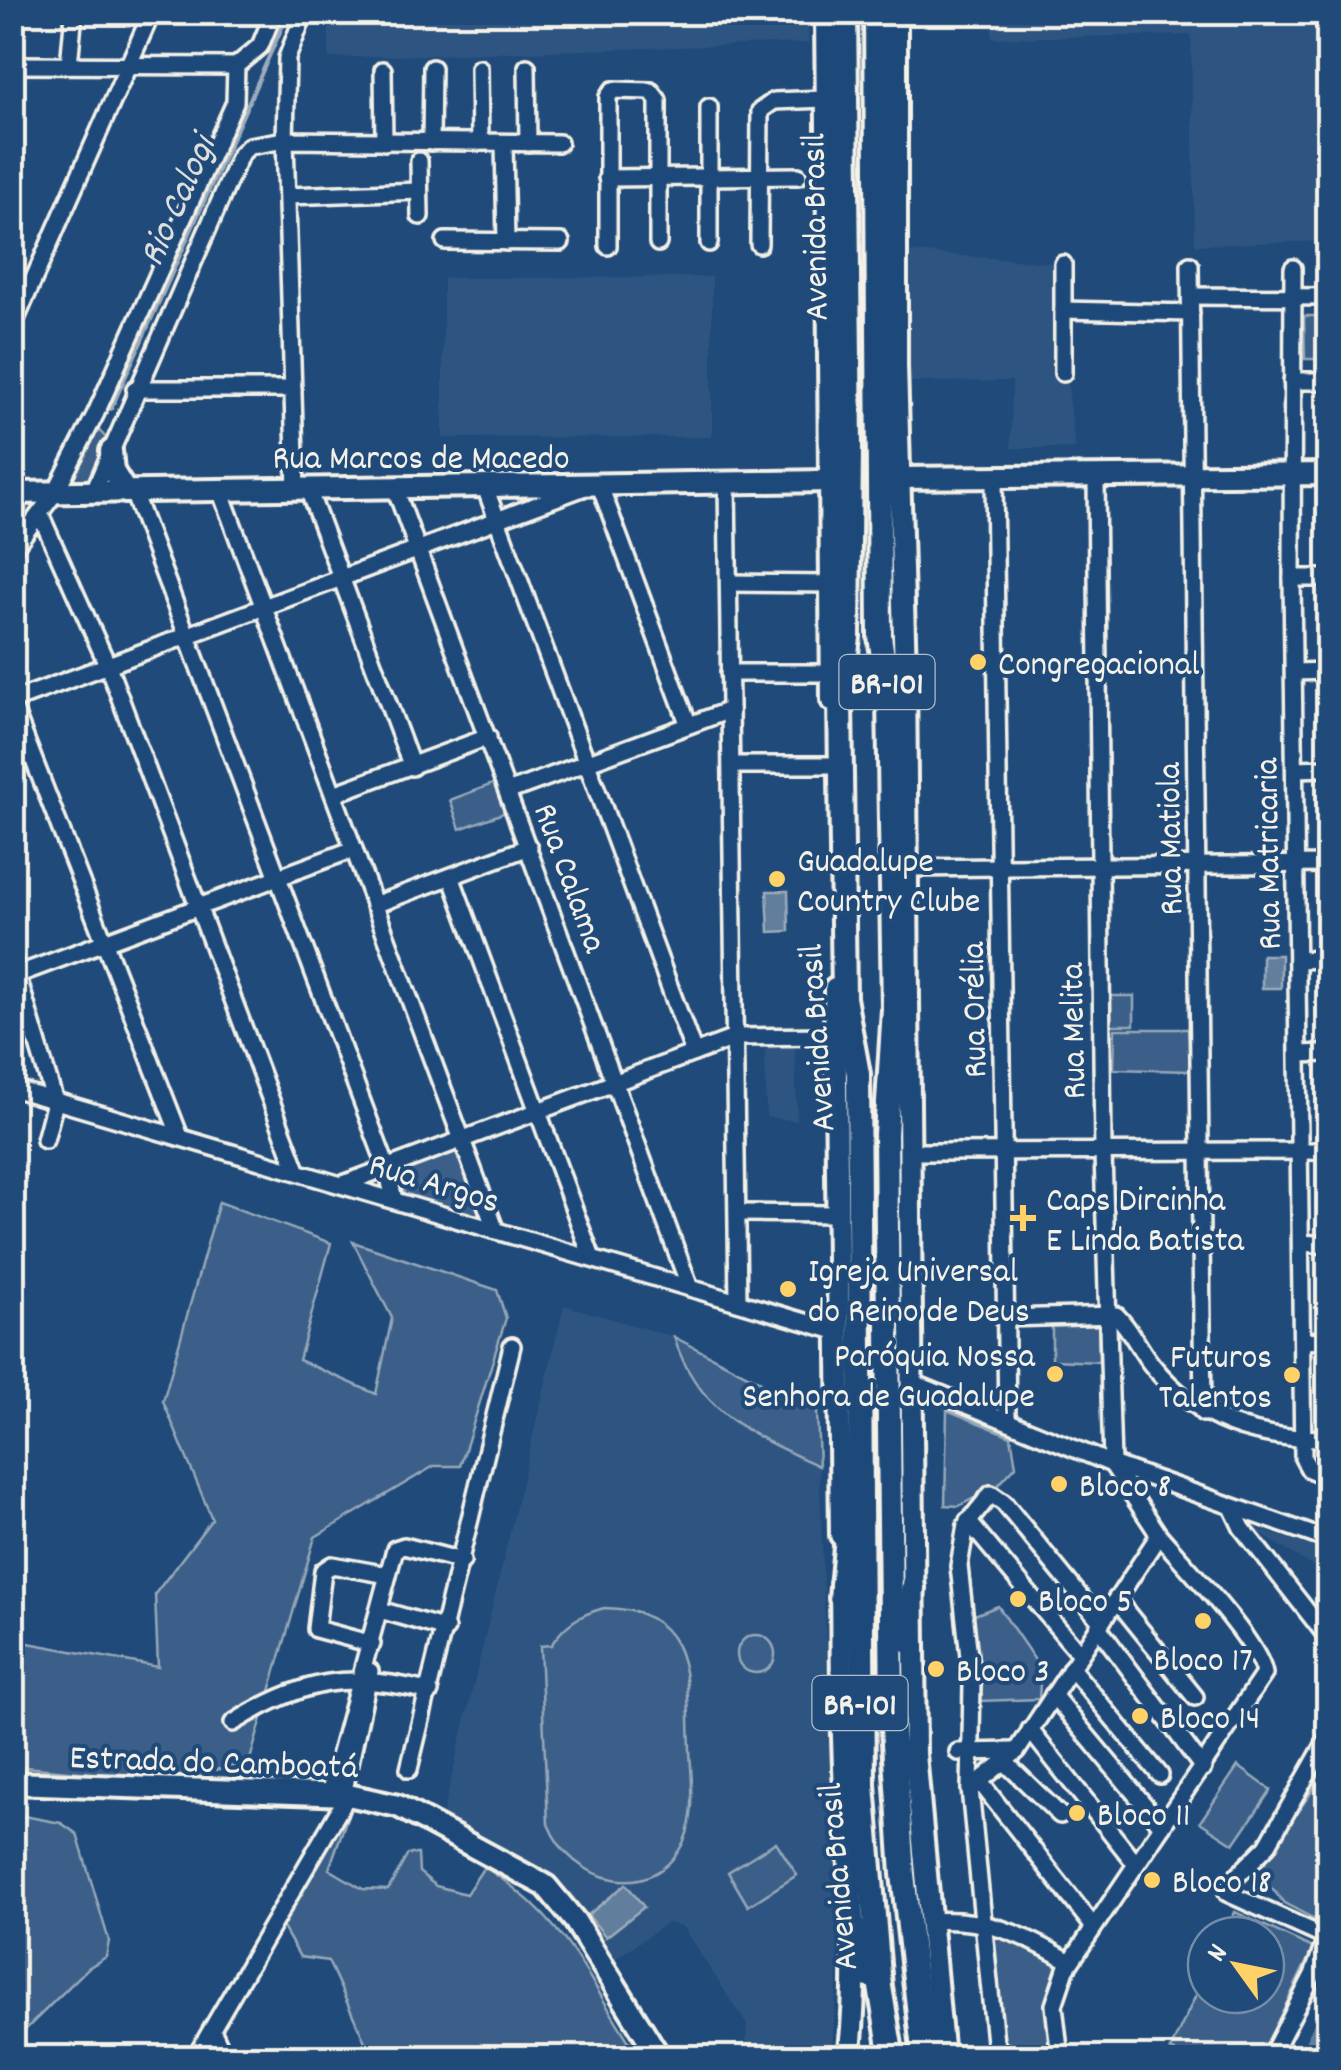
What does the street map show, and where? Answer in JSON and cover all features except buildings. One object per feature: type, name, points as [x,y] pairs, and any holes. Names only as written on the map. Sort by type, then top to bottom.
[{"type":"highway","name":"Avenida Brasil","points":[[846,12],[850,446],[848,637],[840,700],[844,998],[858,1074],[863,1785],[890,2058]]},
{"type":"highway","name":"Avenida Brasil","points":[[876,12],[880,636],[889,697],[894,1010],[886,1134],[891,1669],[913,1980],[924,2058]]},
{"type":"highway","points":[[841,1598],[860,1398]]},
{"type":"highway","points":[[898,1803],[902,1650],[913,1588]]},
{"type":"highway","points":[[857,1930],[890,2058]]},
{"type":"highway","points":[[913,1980],[932,2058]]},
{"type":"main road","name":"Avenida Brasil","points":[[826,12],[841,1598],[845,1788],[857,1930]]},
{"type":"main road","points":[[896,12],[916,1754],[943,2058]]},
{"type":"main road","points":[[111,451],[113,471],[129,492]]},
{"type":"main road","points":[[900,478],[1328,474]]},
{"type":"main road","name":"Rua Marcos de Macedo","points":[[12,493],[830,480]]},
{"type":"main road","name":"Estrada do Camboatá","points":[[12,1784],[340,1795],[398,1806],[546,1886],[576,1922],[660,2058]]},
{"type":"main road","points":[[849,2058],[856,1997],[857,1930]]},
{"type":"street","points":[[68,65],[74,12]]},
{"type":"street","points":[[12,328],[152,12]]},
{"type":"street","points":[[12,66],[236,66],[260,46],[274,12]]},
{"type":"street","points":[[305,12],[287,58],[285,140],[293,389],[302,489],[412,767]]},
{"type":"street","points":[[12,550],[55,493],[96,413],[235,102],[236,66]]},
{"type":"street","points":[[527,66],[528,143]]},
{"type":"street","points":[[431,142],[432,68]]},
{"type":"street","points":[[480,68],[480,142]]},
{"type":"street","points":[[383,70],[384,142]]},
{"type":"street","points":[[608,246],[608,97],[613,90],[656,95],[658,243]]},
{"type":"street","points":[[759,244],[763,106],[825,99]]},
{"type":"street","points":[[709,107],[710,243]]},
{"type":"street","points":[[93,493],[240,155],[263,142],[285,140],[559,143]]},
{"type":"street","points":[[504,143],[506,242]]},
{"type":"street","points":[[419,161],[420,216]]},
{"type":"street","points":[[607,178],[798,176]]},
{"type":"street","points":[[288,196],[419,191]]},
{"type":"street","points":[[446,241],[561,242]]},
{"type":"street","points":[[1062,264],[1063,374]]},
{"type":"street","name":"Rua Matiola","points":[[1190,265],[1202,1413]]},
{"type":"street","name":"Rua Matricaria","points":[[1293,268],[1292,578],[1303,1440]]},
{"type":"street","points":[[1063,310],[1328,297]]},
{"type":"street","points":[[1292,381],[1328,380]]},
{"type":"street","points":[[135,389],[293,389]]},
{"type":"street","points":[[96,413],[120,425]]},
{"type":"street","name":"Rua Melita","points":[[1096,478],[1103,1153],[1112,1464]]},
{"type":"street","name":"Rua Orélia","points":[[994,480],[1007,1419]]},
{"type":"street","points":[[727,483],[738,1302]]},
{"type":"street","points":[[179,1134],[12,703],[594,486],[688,723]]},
{"type":"street","points":[[485,487],[694,1053]]},
{"type":"street","name":"Rua Calama","points":[[394,488],[510,792],[690,1288]]},
{"type":"street","points":[[220,490],[496,1231]]},
{"type":"street","points":[[129,492],[387,1168],[394,1200]]},
{"type":"street","points":[[40,514],[108,666],[297,1170]]},
{"type":"street","points":[[1292,578],[1328,578]]},
{"type":"street","points":[[730,583],[831,584]]},
{"type":"street","points":[[1294,672],[1328,671]]},
{"type":"street","points":[[729,673],[832,673]]},
{"type":"street","points":[[510,792],[730,710]]},
{"type":"street","points":[[334,794],[488,738]]},
{"type":"street","points":[[733,764],[833,766]]},
{"type":"street","points":[[1295,769],[1328,768]]},
{"type":"street","points":[[374,906],[529,847]]},
{"type":"street","points":[[19,974],[354,850]]},
{"type":"street","points":[[905,868],[1328,864]]},
{"type":"street","points":[[452,878],[592,1258]]},
{"type":"street","points":[[12,957],[54,1102],[44,1140]]},
{"type":"street","points":[[1297,960],[1328,960]]},
{"type":"street","points":[[343,1184],[737,1038],[836,1036]]},
{"type":"street","points":[[1299,1054],[1328,1053]]},
{"type":"street","name":"Rua Argos","points":[[12,1088],[179,1134],[840,1332]]},
{"type":"street","points":[[908,1152],[1328,1151]]},
{"type":"street","points":[[738,1213],[838,1214]]},
{"type":"street","points":[[1301,1243],[1328,1244]]},
{"type":"street","points":[[1004,1318],[1109,1314],[1124,1323],[1160,1374],[1202,1413],[1248,1432],[1303,1440],[1328,1439]]},
{"type":"street","points":[[1302,1340],[1328,1340]]},
{"type":"street","points":[[409,1769],[512,1346]]},
{"type":"street","points":[[911,1382],[1112,1464],[1328,1540]]},
{"type":"street","points":[[1303,1440],[1306,1464],[1328,1477]]},
{"type":"street","points":[[1035,2058],[1059,2055],[1054,2006],[1070,1962],[1203,1768],[1261,1680],[1264,1668],[1222,1609],[1158,1535],[1112,1464]]},
{"type":"street","points":[[1022,2058],[1000,2051],[995,2042],[975,1786],[964,1752],[972,1684],[959,1566],[968,1521],[992,1494],[1010,1508],[1203,1768]]},
{"type":"street","points":[[1232,1507],[1242,1528],[1328,1638]]},
{"type":"street","points":[[968,1521],[1160,1775]]},
{"type":"street","points":[[975,1786],[1011,1756],[1030,1730],[1158,1535]]},
{"type":"street","points":[[195,2058],[340,1795],[349,1738],[388,1576],[399,1546],[462,1561]]},
{"type":"street","points":[[370,1650],[316,1628],[322,1572],[332,1564],[388,1576]]},
{"type":"street","points":[[1116,1599],[1195,1696]]},
{"type":"street","points":[[380,1610],[446,1629]]},
{"type":"street","points":[[233,1723],[282,1694],[364,1678],[430,1692]]},
{"type":"street","points":[[1053,1695],[1162,1826]]},
{"type":"street","points":[[1030,1730],[1135,1864]]},
{"type":"street","points":[[1270,2058],[1328,1935],[1227,1892],[1235,1878],[1267,1846],[1328,1738]]},
{"type":"street","points":[[964,1752],[1011,1756],[1060,1815]]},
{"type":"street","points":[[975,1786],[1094,1926]]},
{"type":"street","points":[[928,1921],[984,1922],[1019,1933],[1070,1962]]},
{"type":"street","points":[[212,2030],[226,2058]]},
{"type":"shaded area","points":[[329,12],[808,13],[808,43],[329,58]]},
{"type":"shaded area","points":[[992,13],[1328,13],[1328,241],[1195,245],[1191,35],[992,38]]},
{"type":"shaded area","points":[[911,252],[1054,263],[1075,448],[1011,448],[1012,381],[909,382]]},
{"type":"shaded area","points":[[712,277],[712,437],[443,438],[443,278]]},
{"type":"shaded area","points":[[1304,316],[1326,316],[1327,359],[1305,359]]},
{"type":"shaded area","points":[[92,423],[108,440],[86,489],[67,483]]},
{"type":"shaded area","points":[[13,494],[41,494],[13,538]]},
{"type":"shaded area","points":[[495,783],[506,812],[460,829],[450,800]]},
{"type":"shaded area","points":[[767,891],[788,891],[789,931],[769,932]]},
{"type":"shaded area","points":[[1262,955],[1281,955],[1281,988],[1262,988]]},
{"type":"shaded area","points":[[1110,996],[1134,996],[1134,1025],[1110,1025]]},
{"type":"shaded area","points":[[1115,1029],[1188,1029],[1190,1071],[1114,1069]]},
{"type":"shaded area","points":[[765,1038],[795,1042],[797,1121],[766,1117]]},
{"type":"shaded area","points":[[458,1149],[494,1227],[406,1197],[396,1173]]},
{"type":"shaded area","points":[[219,1202],[331,1243],[299,1360],[376,1394],[392,1318],[353,1242],[497,1290],[506,1318],[460,1466],[434,1466],[315,1537],[249,1763],[167,1780],[13,1766],[12,1640],[158,1667],[155,1594],[212,1519],[163,1401]]},
{"type":"shaded area","points":[[564,1305],[674,1337],[817,1411],[838,1971],[831,2057],[744,2057],[747,2025],[682,1926],[667,1923],[606,1965],[554,1887],[441,1822]]},
{"type":"shaded area","points":[[1098,1322],[1099,1362],[1052,1360],[1052,1324]]},
{"type":"shaded area","points":[[674,1337],[817,1411],[819,1466],[750,1431],[712,1403],[684,1363]]},
{"type":"shaded area","points":[[947,1410],[1011,1436],[1016,1466],[983,1501],[974,1498],[959,1506],[945,1505]]},
{"type":"shaded area","points":[[1248,1526],[1328,1552],[1328,1576]]},
{"type":"shaded area","points":[[998,1606],[1041,1669],[1039,1699],[980,1701],[969,1617]]},
{"type":"shaded area","points":[[604,1608],[634,1612],[655,1621],[670,1635],[680,1653],[688,1698],[692,1795],[688,1830],[670,1861],[653,1874],[634,1880],[613,1879],[575,1861],[548,1824],[540,1646],[551,1645],[573,1621]]},
{"type":"shaded area","points":[[756,1635],[769,1641],[775,1654],[769,1667],[756,1673],[743,1667],[737,1654],[743,1641]]},
{"type":"shaded area","points":[[1238,1766],[1271,1790],[1234,1844],[1200,1822]]},
{"type":"shaded area","points":[[1319,1781],[1328,1784],[1328,1910],[1324,1924],[1284,1903],[1257,1871]]},
{"type":"shaded area","points":[[13,1814],[61,1823],[77,1834],[109,1941],[106,1957],[88,1968],[13,2042]]},
{"type":"shaded area","points":[[348,1815],[329,1869],[363,1889],[388,1890],[408,1854],[418,1854],[419,1872],[436,1886],[466,1894],[484,1867],[537,1908],[574,1952],[639,2057],[372,2057],[328,1961],[300,1957],[282,1926],[338,1820]]},
{"type":"shaded area","points":[[776,1842],[797,1875],[748,1906],[728,1872]]},
{"type":"shaded area","points":[[626,1884],[644,1907],[606,1937],[588,1915]]},
{"type":"shaded area","points":[[984,1923],[1067,1963],[1054,2057],[993,2057]]},
{"type":"shaded area","points":[[1286,1936],[1313,1948],[1286,2005]]},
{"type":"shaded area","points":[[1187,2015],[1281,2015],[1261,2057],[1186,2057],[1170,2050]]},
{"type":"waterway","name":"Rio Calogi","points":[[111,409],[289,12]]},
{"type":"waterway","points":[[1309,2058],[1328,2017]]},
{"type":"place","name":"Congregacional","points":[[978,662]]},
{"type":"place","name":"Guadalupe Country Clube","points":[[777,879]]},
{"type":"place","name":"Caps Dircinha E Linda Batista","points":[[1023,1218]]},
{"type":"place","name":"Igreja Universal do Reino de Deus","points":[[788,1289]]},
{"type":"place","name":"Paróquia Nossa Senhora de Guadalupe","points":[[1055,1374]]},
{"type":"place","name":"Futuros Talentos","points":[[1292,1375]]},
{"type":"place","name":"Bloco 8","points":[[1059,1484]]},
{"type":"place","name":"Bloco 5","points":[[1018,1599]]},
{"type":"place","name":"Bloco 17","points":[[1203,1621]]},
{"type":"place","name":"Bloco 3","points":[[936,1669]]},
{"type":"place","name":"Bloco 14","points":[[1140,1716]]},
{"type":"place","name":"Bloco 11","points":[[1077,1813]]},
{"type":"place","name":"Bloco 18","points":[[1152,1880]]}]
